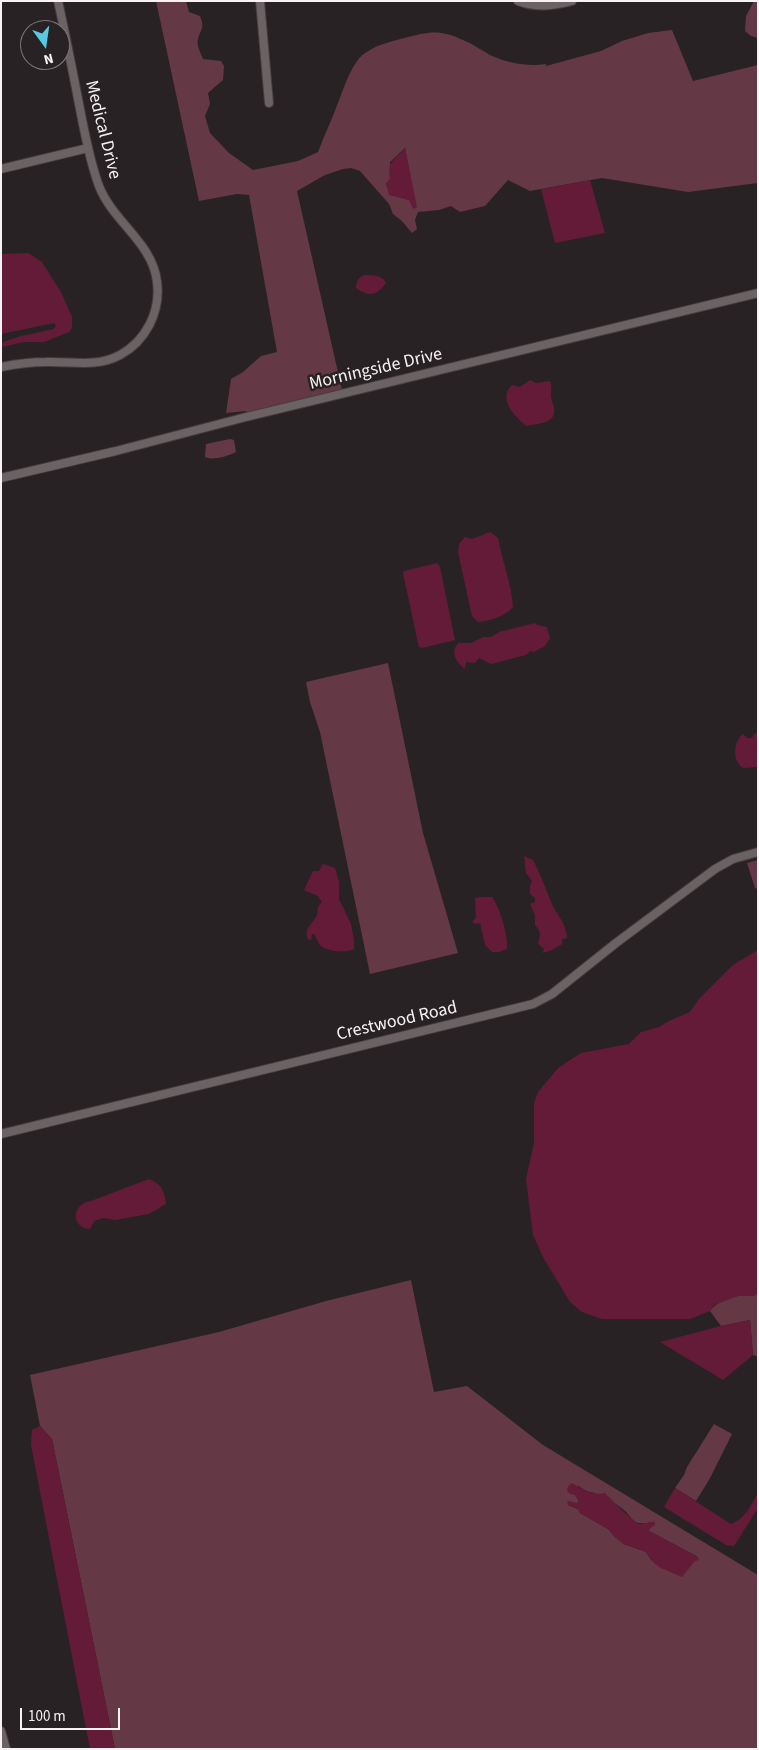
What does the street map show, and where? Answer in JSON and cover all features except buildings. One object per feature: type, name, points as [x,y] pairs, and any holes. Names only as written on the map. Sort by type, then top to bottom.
[{"type":"street","name":"Medical Drive","points":[[1,367],[32,362],[86,364],[103,362],[122,354],[144,335],[158,300],[158,289],[153,264],[142,246],[108,205],[99,186],[88,148],[58,1]]},
{"type":"street","points":[[260,1],[269,103]]},
{"type":"street","points":[[518,1],[537,6],[551,6],[572,1]]},
{"type":"street","points":[[1,169],[88,148]]},
{"type":"street","name":"Morningside Drive","points":[[1,478],[758,293]]},
{"type":"street","name":"Crestwood Road","points":[[1,1134],[533,1004],[552,994],[616,943],[715,869],[733,859],[758,852]]},
{"type":"street","points":[[1,1730],[6,1749]]},
{"type":"shaded area","points":[[156,1],[186,1],[189,12],[200,16],[202,26],[198,44],[203,59],[221,61],[224,66],[223,80],[208,93],[210,104],[205,116],[210,133],[229,153],[253,170],[298,161],[318,152],[349,76],[360,57],[380,45],[416,35],[436,32],[448,34],[503,60],[525,65],[546,64],[546,66],[601,51],[622,41],[648,33],[672,30],[693,81],[758,65],[758,183],[688,192],[602,178],[530,191],[508,180],[485,206],[460,212],[451,206],[439,210],[418,212],[415,220],[417,229],[412,233],[393,214],[389,204],[360,171],[351,168],[343,169],[325,175],[297,191],[342,390],[247,414],[246,411],[226,413],[231,379],[243,372],[261,356],[277,352],[249,195],[237,194],[199,201]],"holes":[[[405,148],[412,185],[409,200],[392,196],[386,184],[390,179],[390,162]]]},
{"type":"shaded area","points":[[754,1],[758,1],[758,38],[751,36],[745,31],[746,16]]},
{"type":"shaded area","points":[[405,148],[417,207],[413,209],[409,200],[389,195],[386,183],[390,179],[391,164]]},
{"type":"shaded area","points":[[590,180],[605,233],[555,243],[541,189]]},
{"type":"shaded area","points":[[28,253],[42,262],[62,294],[72,317],[72,328],[69,332],[44,342],[24,342],[2,347],[3,342],[54,329],[56,326],[54,323],[1,334],[1,254]]},
{"type":"shaded area","points":[[365,275],[380,277],[386,283],[373,294],[365,293],[356,288],[358,280]]},
{"type":"shaded area","points":[[530,380],[536,383],[550,381],[554,411],[553,417],[547,421],[526,426],[509,407],[506,396],[512,385],[520,387]]},
{"type":"shaded area","points":[[230,439],[234,440],[236,452],[217,458],[205,457],[206,444]]},
{"type":"shaded area","points":[[490,532],[498,538],[511,590],[513,607],[497,618],[478,622],[472,616],[458,552],[459,544],[465,537],[472,539]]},
{"type":"shaded area","points":[[437,563],[440,567],[455,640],[422,648],[419,647],[403,573],[404,571]]},
{"type":"shaded area","points":[[535,623],[547,627],[550,638],[545,646],[534,652],[530,651],[526,655],[491,664],[479,658],[475,663],[466,662],[465,669],[455,657],[454,650],[458,643],[471,643],[483,637],[491,637],[499,632]]},
{"type":"shaded area","points":[[388,663],[423,833],[458,953],[370,974],[320,732],[310,702],[306,682]]},
{"type":"shaded area","points":[[758,732],[758,767],[743,768],[739,765],[736,756],[737,742],[743,734],[747,738],[752,738]]},
{"type":"shaded area","points":[[524,856],[533,860],[566,932],[567,938],[562,939],[562,944],[543,953],[544,949],[538,944],[539,930],[535,925],[535,915],[530,904],[535,902],[535,898],[530,894],[532,881],[526,873]]},
{"type":"shaded area","points":[[758,860],[758,889],[755,888],[747,863]]},
{"type":"shaded area","points":[[323,864],[335,868],[339,882],[339,899],[351,924],[354,949],[347,951],[328,950],[320,945],[315,935],[312,934],[311,940],[308,939],[307,930],[316,917],[318,907],[322,902],[318,896],[304,890],[313,871],[319,871]]},
{"type":"shaded area","points":[[492,897],[501,914],[507,949],[492,952],[485,945],[480,923],[472,922],[476,918],[475,898]]},
{"type":"shaded area","points":[[758,950],[758,1293],[754,1296],[738,1296],[714,1305],[710,1311],[690,1319],[602,1319],[582,1312],[570,1302],[543,1257],[533,1235],[526,1179],[534,1143],[534,1103],[538,1092],[558,1068],[581,1053],[629,1044],[641,1032],[659,1027],[690,1012],[699,999],[733,965]]},
{"type":"shaded area","points":[[149,1179],[162,1188],[166,1204],[149,1214],[115,1220],[103,1218],[94,1221],[90,1229],[79,1225],[76,1216],[77,1211],[84,1203]]},
{"type":"shaded area","points":[[411,1280],[434,1392],[467,1386],[543,1445],[758,1575],[758,1749],[115,1749],[52,1439],[40,1426],[30,1375],[219,1332],[326,1301]],"holes":[[[579,1486],[612,1502],[635,1522],[644,1523],[649,1531],[698,1557],[652,1561],[646,1552],[624,1544],[608,1529],[580,1513],[578,1509],[568,1505],[570,1501],[572,1503],[579,1501],[575,1495],[569,1493]]]},
{"type":"shaded area","points":[[758,1293],[758,1357],[753,1355],[750,1320],[721,1326],[710,1311],[719,1303],[727,1300]]},
{"type":"shaded area","points":[[750,1320],[753,1355],[723,1380],[660,1342],[721,1326]]},
{"type":"shaded area","points":[[714,1424],[732,1434],[709,1480],[696,1501],[675,1488]]},
{"type":"shaded area","points":[[40,1426],[52,1439],[115,1749],[90,1749],[31,1445],[32,1430]]},
{"type":"shaded area","points":[[572,1483],[592,1493],[605,1493],[636,1523],[655,1522],[655,1525],[649,1531],[698,1557],[699,1560],[695,1561],[682,1577],[661,1568],[655,1564],[646,1552],[624,1544],[608,1529],[580,1513],[578,1509],[568,1505],[567,1501],[577,1503],[579,1501],[575,1495],[567,1490]]},
{"type":"shaded area","points":[[675,1488],[731,1524],[744,1515],[758,1493],[758,1508],[734,1546],[726,1545],[664,1507]]}]
